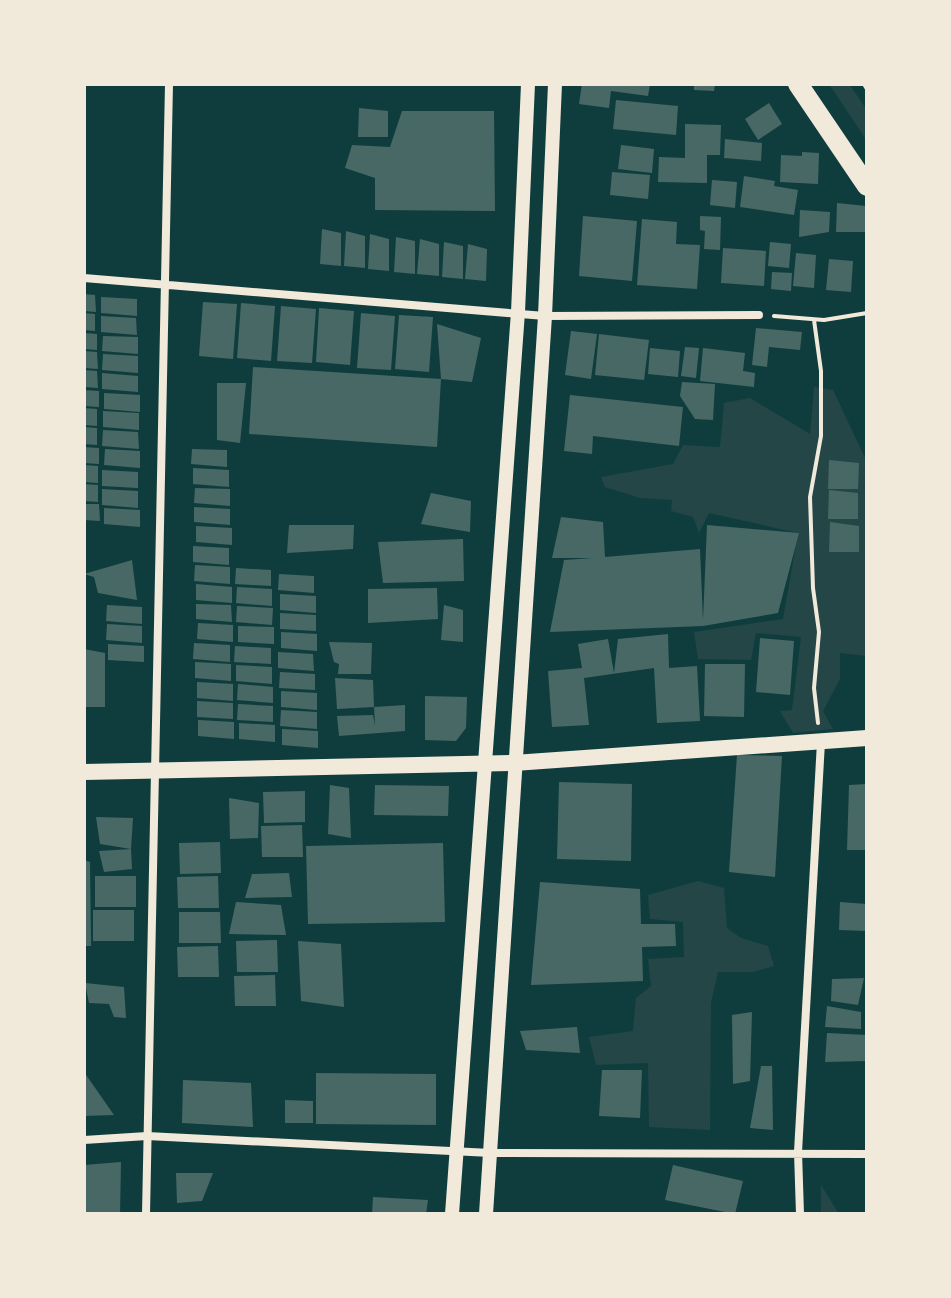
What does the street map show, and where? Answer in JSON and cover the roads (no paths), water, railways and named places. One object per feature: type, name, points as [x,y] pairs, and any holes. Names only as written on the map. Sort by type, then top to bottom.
[{"type":"main road","points":[[798,84],[867,186]]},
{"type":"main road","points":[[84,772],[514,763],[867,738]]},
{"type":"street","points":[[146,1214],[169,84]]},
{"type":"street","points":[[452,1214],[518,312],[528,84]]},
{"type":"street","points":[[486,1214],[545,316],[555,84]]},
{"type":"street","points":[[84,278],[545,316],[759,315]]},
{"type":"street","points":[[800,1214],[798,1152],[821,742]]},
{"type":"street","points":[[84,1140],[147,1136],[491,1153],[867,1154]]}]
